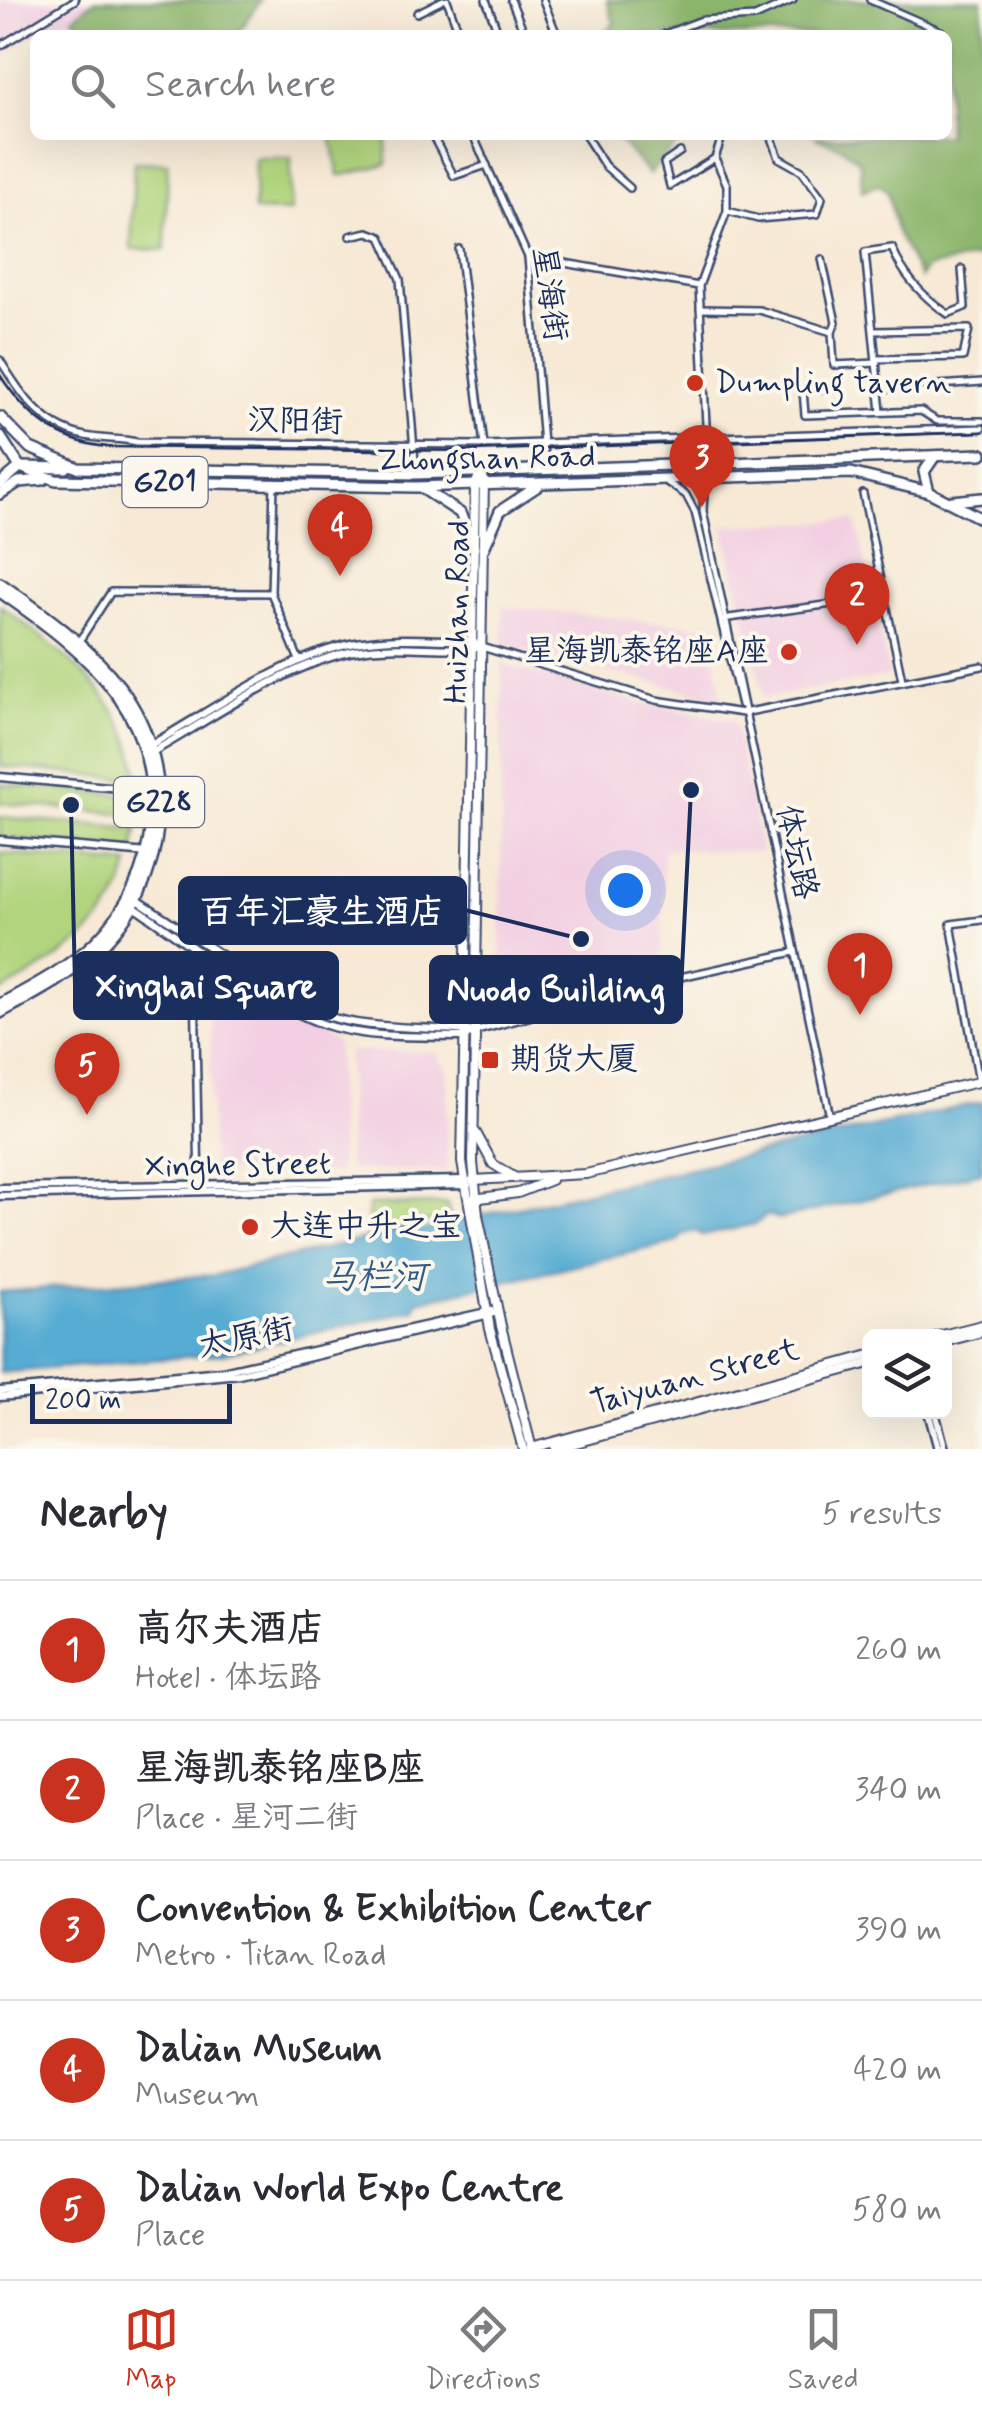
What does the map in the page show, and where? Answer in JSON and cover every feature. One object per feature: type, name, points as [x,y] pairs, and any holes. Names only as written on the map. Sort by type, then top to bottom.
[{"type":"highway","name":"Zhongshan Road","points":[[0,417],[30,448],[78,468],[416,474],[982,457]]},
{"type":"highway","points":[[0,436],[20,467]]},
{"type":"highway","points":[[928,492],[924,472],[935,456]]},
{"type":"highway","name":"Zhongshan Road","points":[[20,467],[56,480],[416,487],[851,474],[928,492],[982,520]]},
{"type":"highway","points":[[0,484],[20,467],[78,468]]},
{"type":"highway","points":[[0,494],[26,480],[56,480]]},
{"type":"highway","points":[[479,548],[493,520],[509,501],[548,483]]},
{"type":"highway","points":[[416,487],[452,503],[479,548]]},
{"type":"highway","points":[[950,502],[981,499]]},
{"type":"highway","name":"G228","points":[[0,584],[76,646],[122,690],[148,751],[155,791],[150,854],[113,934],[82,964],[0,1013]]},
{"type":"highway","name":"G228","points":[[0,592],[76,646]]},
{"type":"highway","name":"G228","points":[[0,1004],[77,958],[132,900]]},
{"type":"main road","name":"Huizhan Road","points":[[480,471],[464,1034],[464,1184],[498,1312]]},
{"type":"main road","name":"Huizhan Road","points":[[475,646],[473,1216],[487,1314]]},
{"type":"main road","name":"Xinghe Street","points":[[466,1200],[518,1192],[555,1178],[981,1081]]},
{"type":"main road","points":[[474,1120],[486,1155],[503,1172],[518,1179]]},
{"type":"main road","name":"Xinghe Street","points":[[464,1184],[474,1180],[555,1178]]},
{"type":"main road","points":[[498,1312],[529,1449]]},
{"type":"main road","points":[[487,1314],[529,1449]]},
{"type":"main road","points":[[952,1333],[982,1328]]},
{"type":"main road","points":[[952,1339],[982,1328]]},
{"type":"main road","name":"Taiyuan Street","points":[[529,1449],[862,1361]]},
{"type":"main road","name":"Taiyuan Street","points":[[554,1449],[862,1361]]},
{"type":"street","points":[[0,46],[75,0]]},
{"type":"street","points":[[417,13],[445,0],[458,30]]},
{"type":"street","points":[[486,0],[497,30]]},
{"type":"street","points":[[511,0],[523,30]]},
{"type":"street","points":[[543,0],[555,30]]},
{"type":"street","points":[[675,30],[702,20],[755,17],[793,0]]},
{"type":"street","points":[[870,0],[939,30]]},
{"type":"street","points":[[435,140],[454,176],[486,165]]},
{"type":"street","name":"星海街","points":[[475,140],[528,257],[545,469]]},
{"type":"street","points":[[588,140],[605,166],[630,188]]},
{"type":"street","points":[[680,152],[664,163],[670,186],[715,158],[721,140]]},
{"type":"street","points":[[726,210],[758,219],[817,214],[822,198],[802,170],[780,158],[772,140]]},
{"type":"street","points":[[708,464],[698,286],[726,210],[726,185],[715,158]]},
{"type":"street","points":[[350,236],[368,232],[381,236],[400,279],[416,474]]},
{"type":"street","points":[[882,412],[865,252],[892,248],[899,266],[923,297],[948,314],[966,307],[962,269]]},
{"type":"street","points":[[459,249],[484,445]]},
{"type":"street","points":[[528,257],[698,286]]},
{"type":"street","points":[[822,259],[836,322],[832,332],[834,365],[964,357],[969,330],[874,331]]},
{"type":"street","points":[[700,309],[759,310],[832,332]]},
{"type":"street","name":"汉阳街","points":[[0,360],[41,414],[84,436],[138,442],[484,445],[982,425]]},
{"type":"street","points":[[880,389],[982,382]]},
{"type":"street","points":[[835,388],[803,390],[806,415],[921,411],[938,421],[982,425]]},
{"type":"street","points":[[713,478],[704,492],[703,511],[744,713]]},
{"type":"street","points":[[662,480],[686,495],[695,512],[744,713]]},
{"type":"street","points":[[274,484],[272,593],[300,662]]},
{"type":"street","points":[[863,494],[902,680]]},
{"type":"street","points":[[76,646],[112,592],[272,593]]},
{"type":"street","points":[[729,618],[884,597]]},
{"type":"street","points":[[148,751],[300,662],[366,642],[475,646],[656,700],[744,713],[982,666]]},
{"type":"street","points":[[148,751],[338,654],[395,647],[475,646]]},
{"type":"street","name":"体坛路","points":[[744,713],[830,1117]]},
{"type":"street","points":[[0,777],[155,791]]},
{"type":"street","points":[[0,840],[150,854]]},
{"type":"street","points":[[132,900],[291,1009],[330,1026],[387,1036],[475,1032],[653,982],[794,952]]},
{"type":"street","points":[[132,900],[292,1002],[320,1015],[370,1027],[464,1034]]},
{"type":"street","points":[[981,1081],[951,924],[982,920]]},
{"type":"street","points":[[199,1188],[195,981],[206,954]]},
{"type":"street","name":"Xinghe Street","points":[[0,1192],[464,1184]]},
{"type":"street","points":[[487,1314],[498,1312]]},
{"type":"street","name":"太原街","points":[[0,1394],[238,1374],[487,1314]]},
{"type":"street","points":[[934,1419],[942,1449]]},
{"type":"shaded area","points":[[0,0],[95,0],[73,18],[46,30],[30,30],[30,38],[0,58]]},
{"type":"shaded area","points":[[856,520],[889,676],[764,698],[723,526]]},
{"type":"shaded area","points":[[503,607],[709,627],[723,700],[502,644]]},
{"type":"shaded area","points":[[502,664],[640,703],[734,721],[762,852],[664,849],[662,973],[500,1010]]},
{"type":"shaded area","points":[[215,970],[337,1043],[340,1173],[215,1171],[211,1167],[210,981]]},
{"type":"shaded area","points":[[348,1051],[435,1052],[447,1071],[447,1171],[348,1170]]},
{"type":"green space","points":[[95,0],[261,0],[240,30],[83,30],[73,18]]},
{"type":"green space","points":[[607,0],[982,0],[982,256],[926,268],[920,278],[896,231],[888,192],[879,184],[862,191],[860,162],[842,147],[822,140],[952,140],[952,30],[606,30],[614,24]]},
{"type":"green space","points":[[332,140],[386,140],[387,164],[339,176]]},
{"type":"green space","points":[[618,140],[680,140],[649,174]]},
{"type":"green space","points":[[255,158],[291,158],[290,212],[254,211]]},
{"type":"green space","points":[[134,162],[168,163],[165,250],[131,249]]},
{"type":"green space","points":[[0,605],[68,659],[107,701],[133,751],[138,780],[0,766]]},
{"type":"green space","points":[[0,784],[138,796],[138,815],[0,803]]},
{"type":"green space","points":[[0,817],[137,829],[134,850],[0,838]]},
{"type":"green space","points":[[0,853],[129,864],[122,886],[96,925],[60,956],[0,992]]},
{"type":"green space","points":[[447,1204],[450,1217],[368,1236],[368,1205]]},
{"type":"water","name":"马栏河","points":[[982,1102],[982,1172],[780,1219],[767,1215],[755,1224],[702,1236],[697,1231],[683,1234],[677,1242],[417,1301],[414,1310],[220,1354],[0,1373],[0,1292],[215,1275],[403,1230],[411,1238],[415,1232],[461,1220]]},
{"type":"tram line","points":[[0,375],[21,403],[45,425],[73,440],[108,447],[473,451],[982,432]]},
{"type":"place","name":"Dumpling tavern","points":[[695,383]]},
{"type":"place","name":"Convention & Exhibition Center","points":[[702,507]]},
{"type":"place","name":"Dalian Museum","points":[[340,576]]},
{"type":"place","name":"星海凯泰铭座B座","points":[[857,645]]},
{"type":"place","name":"星海凯泰铭座A座","points":[[789,652]]},
{"type":"place","name":"Nuodo Building","points":[[691,790]]},
{"type":"place","name":"Xinghai Square","points":[[71,805]]},
{"type":"place","name":"百年汇豪生酒店","points":[[581,939]]},
{"type":"place","name":"高尔夫酒店","points":[[860,1015]]},
{"type":"place","name":"期货大厦","points":[[490,1060]]},
{"type":"place","name":"Dalian World Expo Centre","points":[[87,1115]]},
{"type":"place","name":"大连中升之宝","points":[[250,1227]]}]
